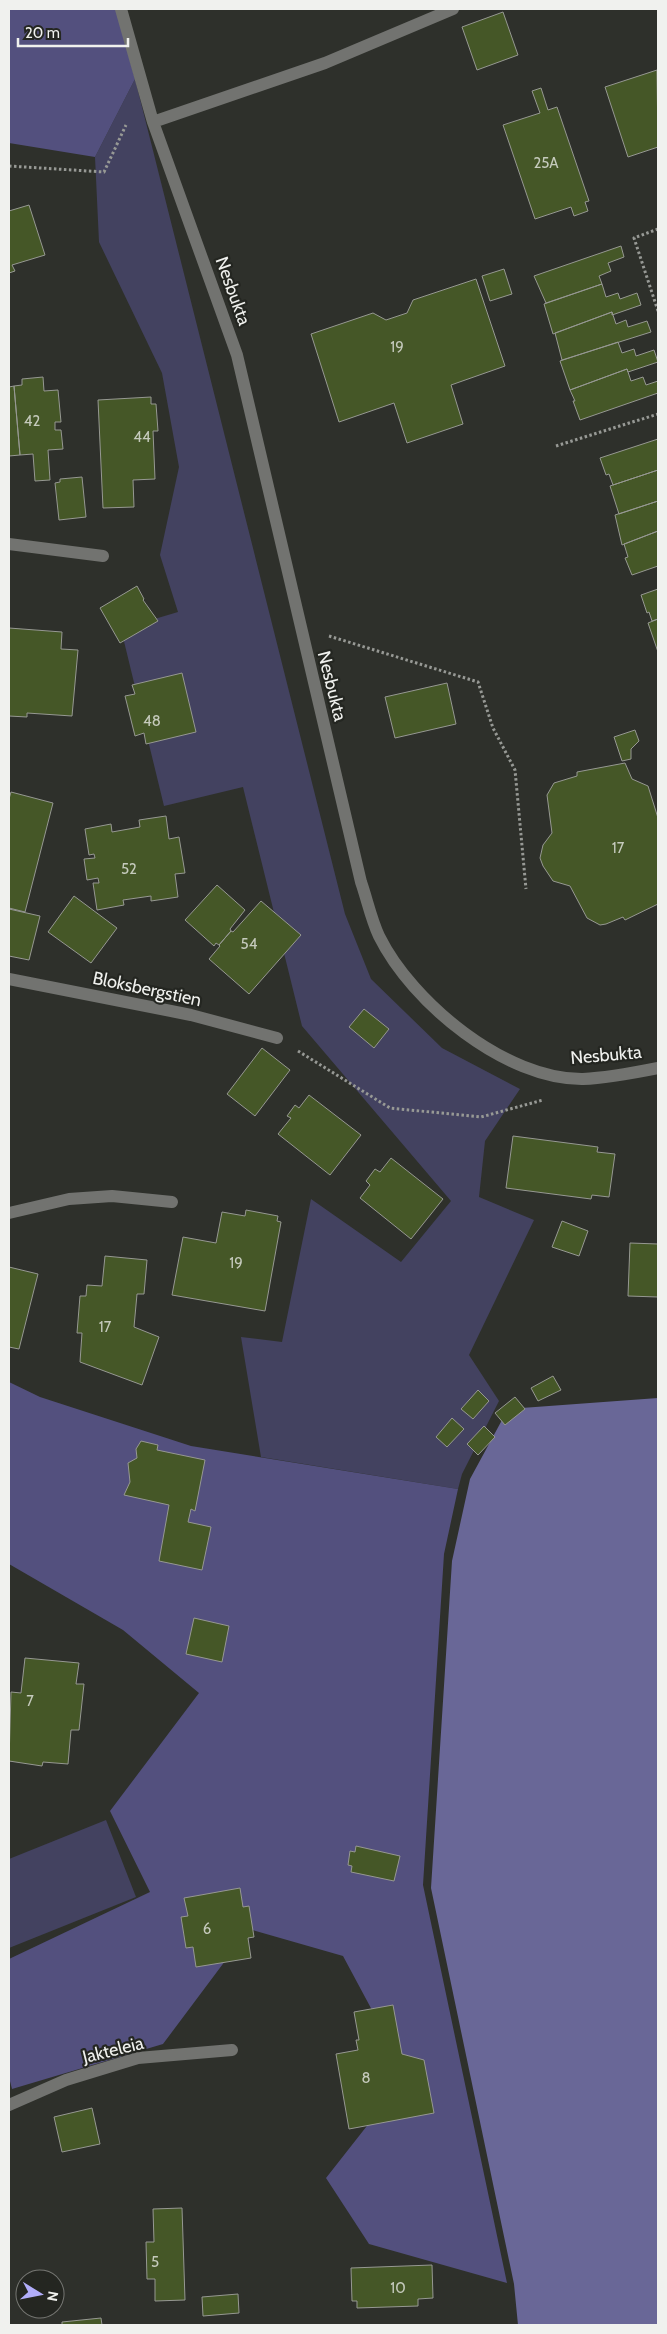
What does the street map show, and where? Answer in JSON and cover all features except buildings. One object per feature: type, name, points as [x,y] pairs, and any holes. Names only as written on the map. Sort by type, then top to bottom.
[{"type":"street","name":"Nesbukta","points":[[121,9],[153,122],[238,355],[361,882],[379,936],[408,980],[444,1018],[497,1056],[535,1073],[582,1079],[618,1076],[658,1068]]},
{"type":"street","points":[[153,122],[325,63],[453,9]]},
{"type":"street","points":[[9,544],[103,556]]},
{"type":"street","name":"Bloksbergstien","points":[[9,979],[190,1015],[277,1038]]},
{"type":"street","points":[[9,1213],[69,1199],[112,1196],[172,1202]]},
{"type":"street","name":"Jakteleia","points":[[9,2105],[66,2080],[138,2058],[232,2050]]},
{"type":"path","points":[[9,166],[104,172],[143,90]]},
{"type":"path","points":[[658,229],[634,238],[658,312]]},
{"type":"path","points":[[556,446],[658,414]]},
{"type":"path","points":[[300,627],[478,682],[493,728],[515,770],[526,889]]},
{"type":"path","points":[[277,1038],[390,1108],[481,1117],[570,1093],[582,1079]]},
{"type":"shaded area","points":[[9,9],[116,9],[135,79],[95,157],[9,143]]},
{"type":"shaded area","points":[[135,79],[345,914],[371,979],[442,1048],[520,1089],[485,1141],[479,1197],[534,1220],[469,1355],[499,1401],[462,1474],[458,1489],[261,1457],[241,1337],[282,1342],[311,1199],[401,1262],[451,1201],[302,1026],[243,787],[164,806],[121,629],[178,612],[160,555],[179,467],[162,373],[99,242],[95,157]]},
{"type":"shaded area","points":[[9,1382],[40,1397],[191,1446],[458,1489],[444,1554],[423,1885],[507,2283],[369,2244],[326,2178],[381,2108],[387,2038],[343,1956],[249,1929],[163,2044],[12,2089],[9,2077],[9,1959],[150,1892],[110,1811],[199,1693],[123,1630],[9,1564]]},
{"type":"shaded area","points":[[658,1398],[658,2325],[518,2325],[514,2284],[431,1888],[452,1561],[470,1479],[508,1409]]},
{"type":"shaded area","points":[[106,1820],[136,1897],[9,1948],[9,1859]]}]
